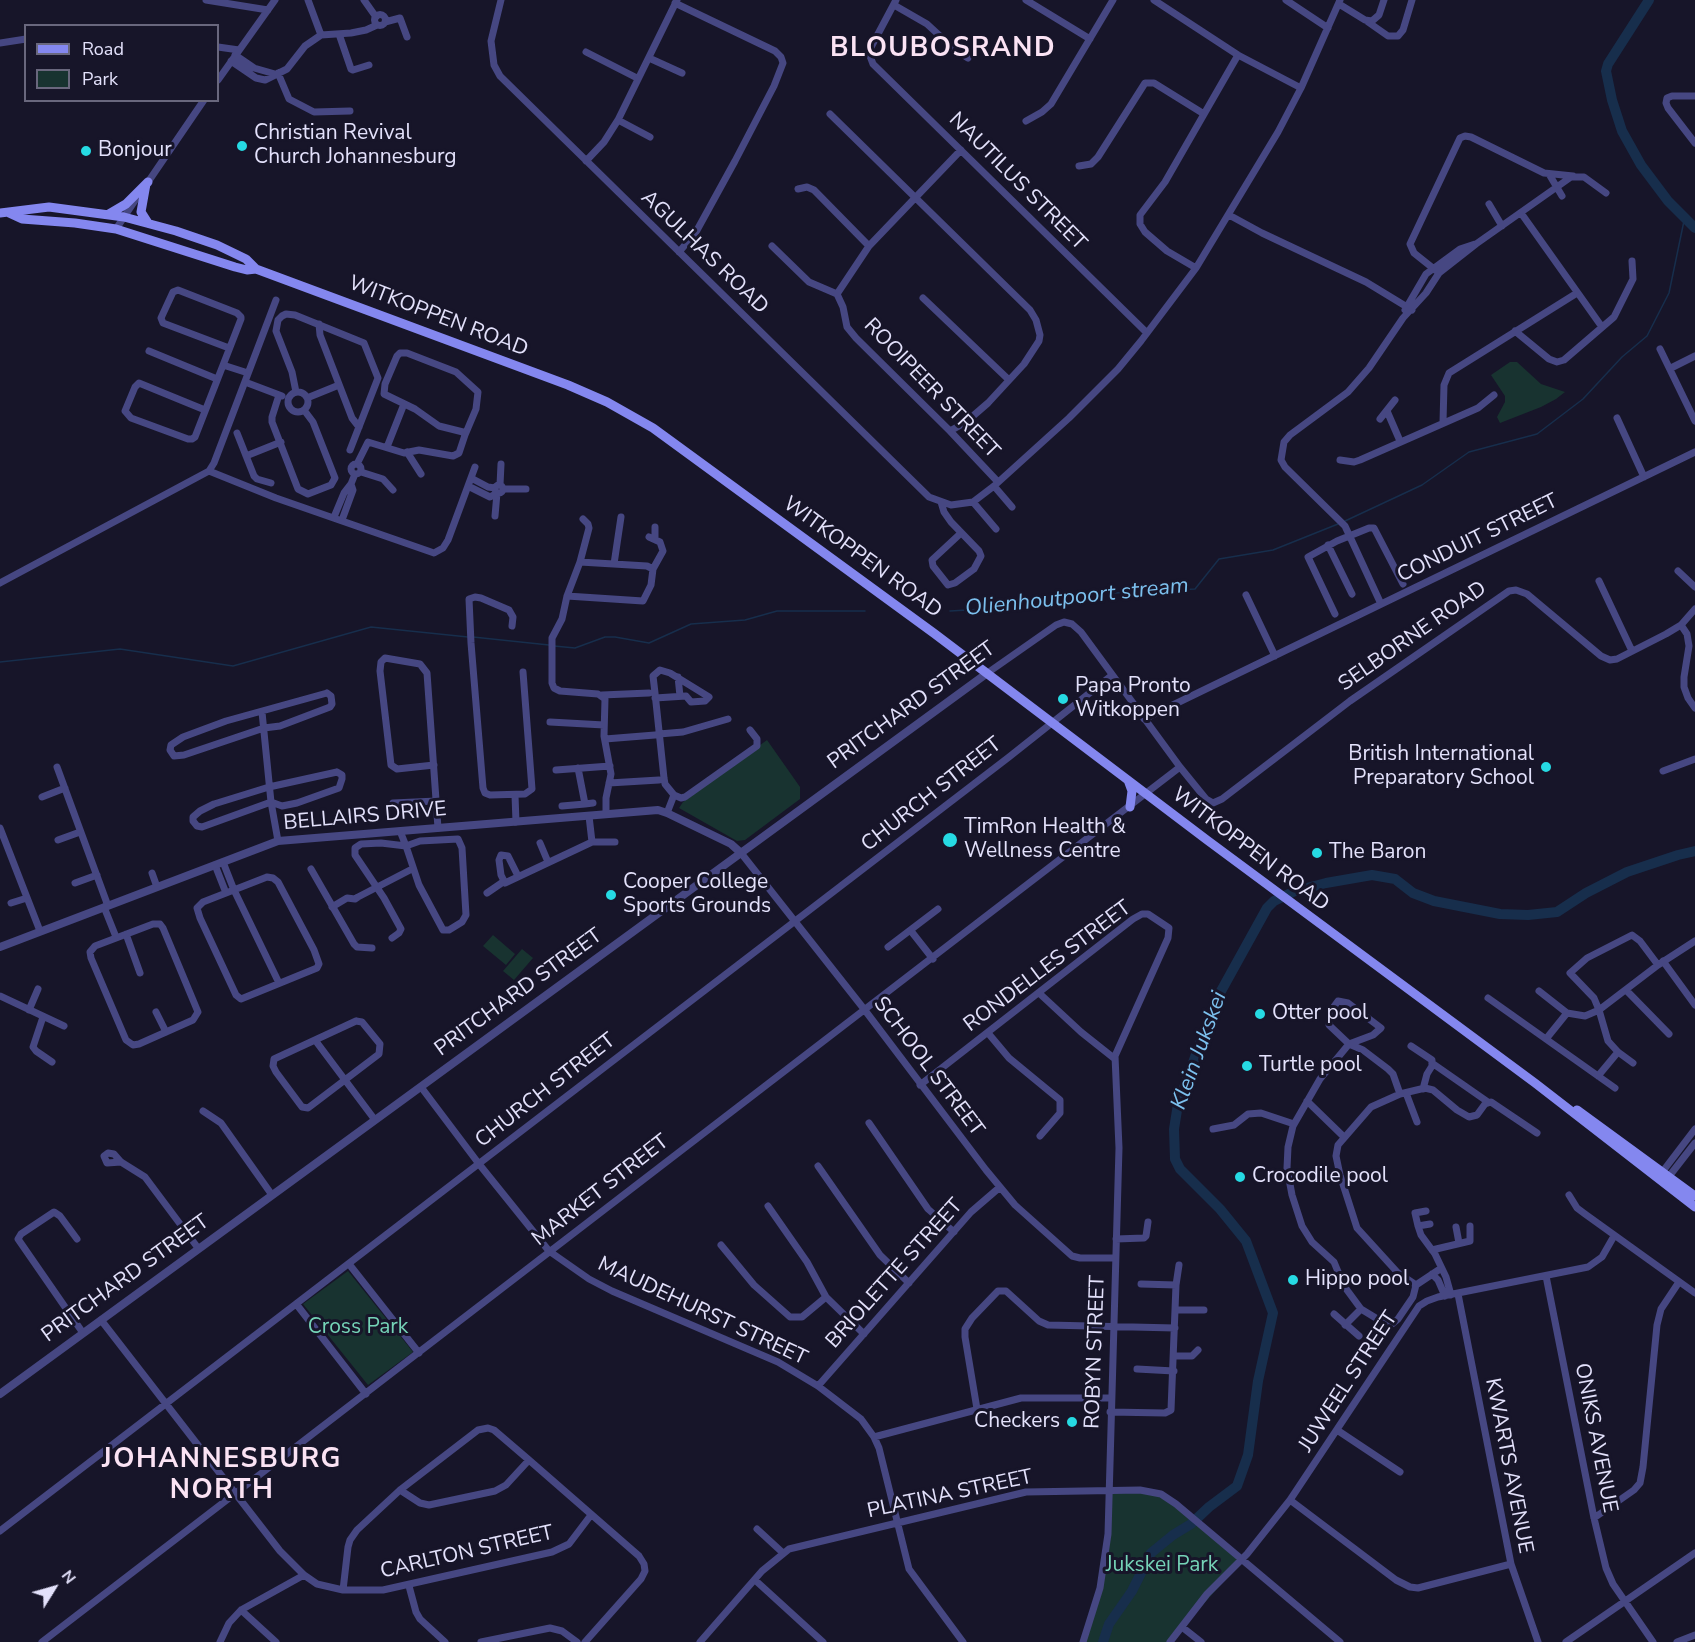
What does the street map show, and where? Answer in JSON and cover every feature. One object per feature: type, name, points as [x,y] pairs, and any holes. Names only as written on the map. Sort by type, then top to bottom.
[{"type":"main road","points":[[109,214],[126,204],[147,183]]},
{"type":"main road","points":[[147,183],[141,212],[148,223]]},
{"type":"main road","name":"WITKOPPEN ROAD","points":[[5,213],[49,207],[109,214],[148,223],[217,245],[246,259],[256,269],[568,385],[607,402],[663,435],[820,549],[1292,904],[1535,1083],[1596,1123],[1695,1207]]},
{"type":"main road","name":"WITKOPPEN ROAD","points":[[5,213],[22,219],[116,229],[235,267],[247,270],[256,269]]},
{"type":"main road","points":[[1128,780],[1132,791],[1130,807]]},
{"type":"main road","name":"WITKOPPEN ROAD","points":[[1663,1178],[1695,1196]]},
{"type":"street","points":[[206,0],[268,10]]},
{"type":"street","points":[[219,79],[275,0]]},
{"type":"street","points":[[308,0],[321,35]]},
{"type":"street","points":[[364,0],[381,26],[385,22],[400,18],[407,37]]},
{"type":"street","name":"AGULHAS ROAD","points":[[501,0],[490,41],[495,68],[506,82],[929,497],[943,503],[944,512],[979,551],[981,556],[974,569],[949,585],[933,566],[932,560],[962,533]]},
{"type":"street","points":[[1026,0],[1090,39]]},
{"type":"street","points":[[1026,121],[1051,104],[1113,0]]},
{"type":"street","points":[[1154,0],[1238,55],[1301,88]]},
{"type":"street","points":[[1286,0],[1328,28]]},
{"type":"street","points":[[1368,22],[1377,18],[1384,0]]},
{"type":"street","points":[[943,503],[973,502],[996,484],[1106,381],[1147,333],[1196,268],[1278,132],[1301,88],[1340,2],[1388,36],[1398,36],[1403,30],[1412,0]]},
{"type":"street","points":[[586,161],[604,142],[618,120],[676,1],[775,51],[783,63],[735,161],[696,232],[680,252]]},
{"type":"street","points":[[895,3],[927,24],[953,48],[968,58]]},
{"type":"street","name":"NAUTILUS STREET","points":[[895,3],[870,52],[876,68],[1147,333]]},
{"type":"street","points":[[219,47],[235,55],[259,79],[269,79],[287,69],[305,46],[321,35],[366,30],[376,21]]},
{"type":"street","points":[[339,34],[351,69],[369,65]]},
{"type":"street","points":[[0,43],[24,39]]},
{"type":"street","points":[[586,52],[637,78]]},
{"type":"street","points":[[1196,268],[1160,246],[1141,228],[1139,219],[1143,210],[1165,182],[1238,55]]},
{"type":"street","points":[[649,58],[682,73]]},
{"type":"street","points":[[277,74],[289,99],[314,112],[350,111]]},
{"type":"street","points":[[1079,166],[1092,164],[1098,157],[1144,83],[1155,83],[1204,114]]},
{"type":"street","points":[[1695,96],[1672,96],[1666,101],[1668,108],[1695,144]]},
{"type":"street","points":[[116,229],[203,102]]},
{"type":"street","points":[[830,114],[1030,310],[1036,320],[1040,335],[1036,347],[1010,380],[970,418],[950,430]]},
{"type":"street","points":[[618,120],[650,137]]},
{"type":"street","points":[[1687,133],[1695,128]]},
{"type":"street","points":[[1436,270],[1414,253],[1410,244],[1460,138],[1471,136],[1549,174],[1584,177],[1606,194]]},
{"type":"street","points":[[772,246],[809,282],[837,294],[869,246],[961,150]]},
{"type":"street","points":[[1549,174],[1562,196]]},
{"type":"street","points":[[1381,604],[1345,526],[1288,472],[1281,460],[1282,448],[1288,437],[1348,392],[1382,351],[1436,270],[1460,249],[1476,244],[1574,176]]},
{"type":"street","points":[[798,189],[807,187],[814,190],[869,246]]},
{"type":"street","points":[[1489,204],[1502,226]]},
{"type":"street","points":[[1521,213],[1602,327]]},
{"type":"street","points":[[1229,215],[1366,282],[1409,308]]},
{"type":"street","points":[[1515,331],[1549,359],[1557,362],[1568,357],[1616,313],[1633,279],[1632,261]]},
{"type":"street","points":[[1409,308],[1423,276],[1436,270]]},
{"type":"street","points":[[205,410],[139,383],[135,387],[125,413],[131,418],[191,440],[195,436],[230,348],[241,319],[240,315],[178,290],[171,293],[161,318],[163,323],[230,348]]},
{"type":"street","points":[[1443,422],[1444,385],[1447,374],[1577,293]]},
{"type":"street","name":"ROOIPEER STREET","points":[[837,294],[843,307],[847,327],[856,338],[950,430],[996,484],[1012,507]]},
{"type":"street","points":[[923,298],[1010,380]]},
{"type":"street","points":[[0,583],[209,471],[276,300]]},
{"type":"street","points":[[296,392],[292,370],[276,331],[278,320],[282,316],[289,314],[319,324],[365,344],[378,378],[350,450]]},
{"type":"street","points":[[319,324],[320,335],[351,418],[359,427]]},
{"type":"street","points":[[1660,349],[1695,421]]},
{"type":"street","points":[[149,351],[217,379]]},
{"type":"street","points":[[334,517],[344,493],[358,470],[366,443],[370,442],[407,452],[418,450],[455,456],[459,453],[476,409],[479,394],[456,372],[407,353],[400,353],[383,393],[386,397],[415,409],[437,426],[465,435]]},
{"type":"street","points":[[1671,368],[1695,356]]},
{"type":"street","points":[[223,365],[248,374]]},
{"type":"street","points":[[245,382],[289,398]]},
{"type":"street","points":[[307,398],[339,386]]},
{"type":"street","points":[[296,392],[302,393],[307,398],[308,403],[304,410]]},
{"type":"street","points":[[296,392],[289,398],[289,405],[293,410],[304,410]]},
{"type":"street","points":[[279,395],[271,418],[300,491],[312,493],[333,483],[334,475],[313,422],[304,410]]},
{"type":"street","points":[[1340,460],[1356,461],[1478,408],[1494,395]]},
{"type":"street","points":[[1380,419],[1395,400]]},
{"type":"street","points":[[387,447],[404,404]]},
{"type":"street","points":[[1387,411],[1401,441]]},
{"type":"street","points":[[1617,418],[1644,477]]},
{"type":"street","points":[[237,433],[255,478],[271,483]]},
{"type":"street","points":[[246,456],[281,442]]},
{"type":"street","points":[[407,452],[421,474]]},
{"type":"street","name":"CONDUIT STREET","points":[[1144,719],[1695,452]]},
{"type":"street","points":[[495,516],[501,464]]},
{"type":"street","points":[[209,471],[276,498],[434,553],[446,545],[475,467]]},
{"type":"street","points":[[358,470],[383,479],[393,490]]},
{"type":"street","points":[[471,478],[488,487],[526,489]]},
{"type":"street","points":[[342,520],[353,490],[351,484]]},
{"type":"street","points":[[468,486],[490,497],[499,489]]},
{"type":"street","points":[[973,502],[996,529]]},
{"type":"street","points":[[614,564],[621,517]]},
{"type":"street","points":[[583,519],[589,528],[552,645],[554,688],[560,691],[602,695],[652,696],[687,696],[691,702],[705,701],[709,698],[707,695],[663,670],[653,676],[652,696],[665,784],[674,795],[684,798],[757,746],[757,740],[750,730]]},
{"type":"street","points":[[567,596],[641,602],[651,585],[653,569],[663,551],[660,542],[652,537],[655,527]]},
{"type":"street","points":[[1335,614],[1308,558],[1308,555],[1328,545],[1370,528],[1376,530],[1403,584]]},
{"type":"street","points":[[1328,545],[1352,594]]},
{"type":"street","points":[[580,562],[647,566],[653,569]]},
{"type":"street","points":[[1678,572],[1695,587]]},
{"type":"street","points":[[1599,581],[1632,651]]},
{"type":"street","name":"SELBORNE ROAD","points":[[1180,767],[1206,799],[1213,803],[1222,799],[1377,682],[1509,591],[1516,590],[1527,594],[1604,658],[1614,660],[1681,625],[1695,609]]},
{"type":"street","points":[[1246,595],[1275,656]]},
{"type":"street","points":[[512,626],[511,612],[475,597],[469,599],[483,788],[485,793],[490,795],[515,795],[527,793],[532,789],[523,672]]},
{"type":"street","name":"PRITCHARD STREET","points":[[0,1394],[1060,622],[1070,622],[1077,626],[1112,676]]},
{"type":"street","points":[[1681,625],[1687,634],[1689,646],[1684,687],[1695,708]]},
{"type":"street","points":[[434,765],[397,769],[391,765],[380,671],[381,662],[385,658],[413,662],[422,665],[426,670],[428,677],[437,801],[438,828]]},
{"type":"street","points":[[1112,676],[1180,767]]},
{"type":"street","name":"CHURCH STREET","points":[[0,1531],[297,1305],[1112,676]]},
{"type":"street","points":[[678,677],[680,696]]},
{"type":"street","points":[[327,693],[331,696],[332,704],[329,707],[280,726],[264,728],[184,755],[174,756],[170,748],[183,737],[226,721],[313,696],[327,693]]},
{"type":"street","points":[[602,695],[606,702],[604,725],[610,766],[606,814]]},
{"type":"street","points":[[262,712],[269,787],[278,841]]},
{"type":"street","points":[[605,739],[683,732],[728,719]]},
{"type":"street","points":[[550,722],[604,725]]},
{"type":"street","points":[[1663,771],[1695,759]]},
{"type":"street","points":[[556,770],[610,766]]},
{"type":"street","points":[[57,767],[97,875],[116,937]]},
{"type":"street","name":"MARKET STREET","points":[[42,1642],[1180,767]]},
{"type":"street","points":[[562,806],[589,803],[578,768]]},
{"type":"street","points":[[332,772],[339,773],[342,779],[341,786],[336,790],[297,803],[285,806],[271,802],[202,827],[197,826],[193,821],[200,811],[214,804],[269,787],[332,772]]},
{"type":"street","points":[[609,783],[659,780]]},
{"type":"street","points":[[42,797],[65,788]]},
{"type":"street","points":[[515,795],[516,822]]},
{"type":"street","points":[[667,813],[674,795]]},
{"type":"street","points":[[393,803],[437,801]]},
{"type":"street","name":"BELLAIRS DRIVE","points":[[0,947],[278,841],[658,810],[733,845],[741,853]]},
{"type":"street","points":[[589,816],[592,842]]},
{"type":"street","points":[[0,828],[40,931]]},
{"type":"street","points":[[392,938],[401,929],[355,855],[355,848],[361,844],[381,843],[406,846],[416,842],[453,838],[460,841],[467,912],[462,922],[446,932],[443,930],[429,907],[412,869],[406,846],[400,831]]},
{"type":"street","points":[[58,840],[80,832]]},
{"type":"street","points":[[487,893],[503,882],[592,842],[615,842]]},
{"type":"street","points":[[540,843],[548,862]]},
{"type":"street","name":"SCHOOL STREET","points":[[741,853],[864,1009],[920,1085],[1022,1212],[1069,1254],[1080,1258],[1115,1258]]},
{"type":"street","points":[[503,882],[499,860],[501,855],[508,856],[518,876]]},
{"type":"street","points":[[219,863],[279,983]]},
{"type":"street","points":[[219,863],[226,893]]},
{"type":"street","points":[[311,869],[355,946],[372,948]]},
{"type":"street","points":[[332,907],[344,899],[355,899],[412,869]]},
{"type":"street","points":[[152,873],[157,887]]},
{"type":"street","points":[[75,883],[97,875]]},
{"type":"street","points":[[267,877],[276,879],[314,950],[319,963],[317,968],[243,999],[237,997],[197,908],[202,902],[226,893],[267,877]]},
{"type":"street","points":[[11,903],[27,898]]},
{"type":"street","points":[[888,947],[938,909]]},
{"type":"street","name":"RONDELLES STREET","points":[[920,1085],[1138,916],[1148,914],[1170,930],[1118,1047],[1115,1059]]},
{"type":"street","points":[[153,924],[160,924],[198,1011],[194,1019],[136,1045],[131,1045],[126,1040],[90,955],[95,946],[126,934],[153,924]]},
{"type":"street","points":[[911,931],[933,958]]},
{"type":"street","points":[[126,934],[140,973]]},
{"type":"street","points":[[1634,1063],[1618,1052],[1606,1038],[1594,998],[1570,973],[1581,962],[1605,947],[1632,935],[1660,963],[1695,1005]]},
{"type":"street","points":[[1539,990],[1567,1013],[1585,1016],[1599,1010],[1660,963],[1695,941]]},
{"type":"street","points":[[29,1010],[38,988]]},
{"type":"street","points":[[1626,990],[1669,1034]]},
{"type":"street","points":[[1039,993],[1081,1032],[1115,1059]]},
{"type":"street","points":[[0,996],[64,1026]]},
{"type":"street","points":[[1488,998],[1615,1088]]},
{"type":"street","points":[[1416,1285],[1413,1297],[1398,1319],[1389,1325],[1361,1309],[1344,1286],[1334,1262],[1312,1242],[1301,1223],[1292,1195],[1287,1168],[1288,1147],[1294,1124],[1306,1101],[1327,1070],[1349,1044],[1373,1035],[1381,1028],[1348,1003],[1338,1001],[1331,1009],[1328,1019],[1330,1027],[1349,1044],[1363,1050],[1390,1071],[1417,1122]]},
{"type":"street","points":[[156,1012],[166,1032]]},
{"type":"street","points":[[1546,1039],[1567,1013]]},
{"type":"street","points":[[43,1017],[33,1047],[36,1052],[52,1062]]},
{"type":"street","points":[[354,1022],[360,1022],[380,1044],[378,1055],[308,1108],[302,1107],[294,1097],[276,1072],[273,1061],[278,1056],[315,1040],[354,1022]]},
{"type":"street","points":[[988,1033],[1009,1058],[1060,1100],[1060,1113],[1040,1136]]},
{"type":"street","points":[[315,1040],[375,1120]]},
{"type":"street","points":[[1410,1046],[1428,1056],[1432,1063],[1537,1134]]},
{"type":"street","points":[[1598,1076],[1618,1052]]},
{"type":"street","name":"ROBYN STREET","points":[[1083,1642],[1101,1579],[1108,1534],[1119,1148],[1115,1059]]},
{"type":"street","points":[[1424,1089],[1432,1063]]},
{"type":"street","name":"MAUDEHURST STREET","points":[[421,1087],[549,1251],[589,1279],[612,1291],[770,1357],[818,1386],[856,1415],[874,1437],[882,1457],[911,1573],[963,1642]]},
{"type":"street","points":[[1416,1285],[1398,1273],[1357,1228],[1336,1156],[1336,1148],[1368,1109],[1403,1093],[1424,1089],[1433,1090],[1457,1110],[1472,1117],[1488,1102]]},
{"type":"street","points":[[1306,1101],[1344,1137]]},
{"type":"street","points":[[203,1111],[221,1123],[272,1195]]},
{"type":"street","points":[[1213,1129],[1234,1125],[1248,1114],[1266,1114],[1294,1124]]},
{"type":"street","points":[[869,1123],[928,1209],[954,1232]]},
{"type":"street","points":[[1663,1178],[1695,1129]]},
{"type":"street","points":[[1663,1178],[1695,1143]]},
{"type":"street","points":[[121,1162],[141,1173],[150,1182],[198,1248]]},
{"type":"street","points":[[818,1167],[880,1255],[909,1283]]},
{"type":"street","name":"BRIOLETTE STREET","points":[[818,1386],[974,1209],[1000,1187]]},
{"type":"street","points":[[1569,1195],[1581,1212],[1695,1293]]},
{"type":"street","points":[[768,1206],[807,1262],[826,1297],[864,1334]]},
{"type":"street","points":[[1426,1211],[1415,1214],[1418,1226],[1446,1277],[1448,1295]]},
{"type":"street","points":[[77,1239],[60,1216],[54,1212],[21,1234],[18,1240],[83,1333]]},
{"type":"street","points":[[1116,1239],[1145,1238],[1148,1222]]},
{"type":"street","points":[[1418,1226],[1430,1224]]},
{"type":"street","points":[[1432,1250],[1472,1239],[1470,1226]]},
{"type":"street","points":[[1456,1227],[1460,1244]]},
{"type":"street","name":"JUWEEL STREET","points":[[1170,1642],[1210,1592],[1242,1560],[1290,1500],[1417,1308],[1427,1301],[1448,1295],[1588,1267],[1606,1251],[1614,1236]]},
{"type":"street","points":[[721,1245],[754,1285],[790,1317],[802,1317],[826,1297]]},
{"type":"street","points":[[349,1264],[419,1353]]},
{"type":"street","points":[[1110,1412],[1168,1413],[1171,1409],[1176,1285],[1179,1265]]},
{"type":"street","points":[[1416,1285],[1435,1277],[1440,1269]]},
{"type":"street","name":"ONIKS AVENUE","points":[[1546,1276],[1594,1518],[1607,1572],[1653,1642]]},
{"type":"street","points":[[1435,1277],[1448,1295]]},
{"type":"street","points":[[1594,1518],[1634,1490],[1640,1483],[1657,1325],[1661,1309],[1679,1282]]},
{"type":"street","points":[[1141,1284],[1176,1285]]},
{"type":"street","points":[[977,1409],[965,1329],[997,1291],[1006,1291],[1045,1324],[1175,1328]]},
{"type":"street","name":"KWARTS AVENUE","points":[[1448,1295],[1511,1564],[1538,1642]]},
{"type":"street","points":[[297,1305],[366,1394]]},
{"type":"street","points":[[1345,1325],[1361,1309]]},
{"type":"street","points":[[1176,1310],[1204,1310]]},
{"type":"street","points":[[1334,1314],[1359,1336]]},
{"type":"street","name":"CARLTON STREET","points":[[101,1320],[280,1551],[304,1575],[320,1585],[343,1590],[375,1591],[409,1586],[558,1551],[569,1544],[591,1515]]},
{"type":"street","points":[[1174,1356],[1192,1356],[1198,1350]]},
{"type":"street","points":[[1137,1370],[1174,1371]]},
{"type":"street","points":[[874,1437],[1028,1397],[1111,1398]]},
{"type":"street","points":[[343,1590],[348,1547],[352,1535],[400,1490],[478,1430],[488,1428],[494,1430],[642,1559],[645,1569],[641,1579],[585,1642]]},
{"type":"street","points":[[1337,1430],[1400,1472]]},
{"type":"street","points":[[400,1490],[420,1503],[429,1505],[495,1491],[503,1488],[529,1460]]},
{"type":"street","name":"PLATINA STREET","points":[[701,1642],[762,1571],[783,1552],[898,1522],[1035,1491],[1143,1490],[1157,1493],[1185,1511],[1340,1642]]},
{"type":"street","points":[[1290,1500],[1396,1580],[1410,1587],[1418,1588],[1511,1564]]},
{"type":"street","points":[[757,1529],[783,1552]]},
{"type":"street","points":[[1566,1642],[1695,1553]]},
{"type":"street","points":[[220,1642],[232,1617],[304,1575]]},
{"type":"street","points":[[754,1580],[823,1642]]},
{"type":"street","points":[[409,1586],[420,1619],[446,1642]]},
{"type":"street","points":[[241,1610],[276,1642]]},
{"type":"street","points":[[1182,1626],[1201,1642]]},
{"type":"street","points":[[481,1642],[550,1628],[562,1630],[577,1642]]},
{"type":"street","points":[[1677,1642],[1695,1635]]},
{"type":"green space","points":[[1510,362],[1517,362],[1541,384],[1565,392],[1541,407],[1500,423],[1497,417],[1505,402],[1505,396],[1491,375]]},
{"type":"green space","points":[[767,740],[800,787],[800,799],[745,840],[737,841],[679,808],[683,802]]},
{"type":"green space","points":[[493,935],[515,954],[506,965],[483,946]]},
{"type":"green space","points":[[522,949],[533,958],[514,980],[503,971]]},
{"type":"green space","name":"Cross Park","points":[[348,1271],[413,1352],[368,1385],[303,1304]]},
{"type":"green space","name":"Jukskei Park","points":[[1111,1490],[1161,1494],[1243,1560],[1172,1642],[1085,1642],[1102,1588]]},
{"type":"waterway","name":"Klein Jukskei","points":[[1649,0],[1608,64],[1606,71],[1622,131],[1641,165],[1668,201],[1695,228]]},
{"type":"waterway","name":"Olienhoutpoort stream","points":[[1345,521],[1422,485],[1469,452],[1537,434],[1583,399],[1622,357],[1647,336],[1669,293],[1685,216]]},
{"type":"waterway","name":"Olienhoutpoort stream","points":[[950,611],[1054,605],[1094,594],[1195,589],[1219,559],[1273,550],[1338,524]]},
{"type":"waterway","name":"Olienhoutpoort stream","points":[[554,646],[575,648],[605,637],[649,643],[691,624],[745,620],[777,611],[865,611]]},
{"type":"waterway","name":"Olienhoutpoort stream","points":[[0,662],[120,649],[233,666],[371,627],[468,637]]},
{"type":"waterway","name":"Olienhoutpoort stream","points":[[473,637],[549,645]]},
{"type":"waterway","name":"Klein Jukskei","points":[[1103,1642],[1109,1624],[1132,1591],[1151,1553],[1237,1486],[1248,1455],[1258,1381],[1273,1313],[1246,1241],[1220,1209],[1180,1169],[1175,1159],[1174,1129],[1178,1104],[1215,1002],[1267,908],[1274,901],[1295,891],[1372,875],[1395,879],[1413,893],[1434,901],[1500,914],[1528,915],[1557,912],[1586,893],[1627,872],[1695,851]]},
{"type":"place","name":"Christian Revival Church Johannesburg","points":[[242,146]]},
{"type":"place","name":"Bonjour","points":[[86,151]]},
{"type":"place","name":"Papa Pronto Witkoppen","points":[[1063,699]]},
{"type":"place","name":"British International Preparatory School","points":[[1546,767]]},
{"type":"place","name":"TimRon Health & Wellness Centre","points":[[950,840]]},
{"type":"place","name":"The Baron","points":[[1317,853]]},
{"type":"place","name":"Cooper College Sports Grounds","points":[[611,895]]},
{"type":"place","name":"Otter pool","points":[[1260,1014]]},
{"type":"place","name":"Turtle pool","points":[[1247,1066]]},
{"type":"place","name":"Crocodile pool","points":[[1240,1177]]},
{"type":"place","name":"Hippo pool","points":[[1293,1280]]},
{"type":"place","name":"Checkers","points":[[1072,1422]]},
{"type":"district","name":"BLOUBOSRAND","points":[[943,49]]},
{"type":"district","name":"JOHANNESBURG NORTH","points":[[222,1476]]}]
